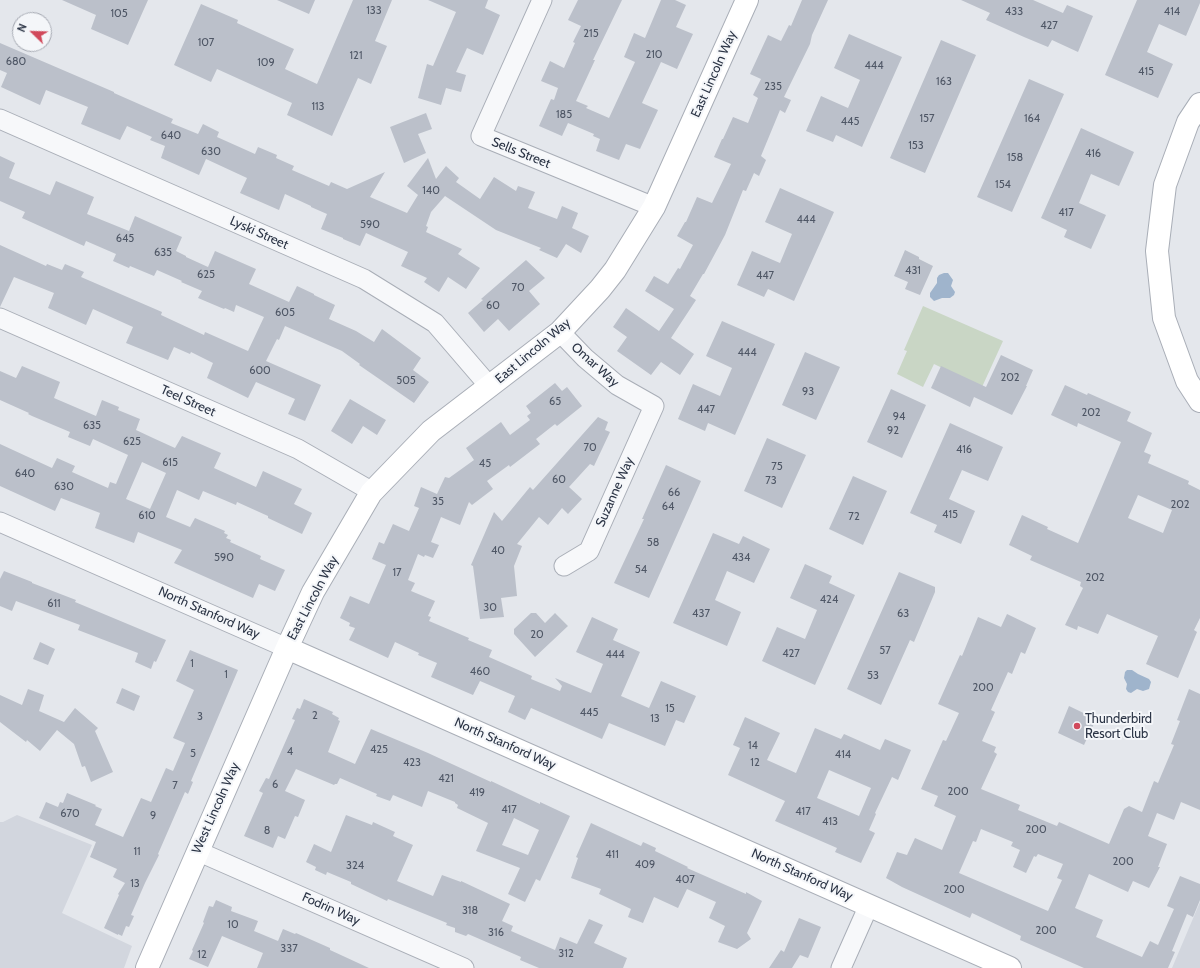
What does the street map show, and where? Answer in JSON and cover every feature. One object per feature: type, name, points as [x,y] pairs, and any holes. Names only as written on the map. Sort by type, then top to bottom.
[{"type":"street","name":"Sells Street","points":[[542,0],[481,136],[654,207]]},
{"type":"street","name":"East Lincoln Way","points":[[287,648],[313,592],[372,493],[431,431],[560,332],[600,290],[615,270],[654,207],[747,0]]},
{"type":"street","points":[[1200,104],[1188,122],[1165,185],[1157,251],[1164,318],[1187,381],[1200,401]]},
{"type":"street","name":"Lyski Street","points":[[0,119],[364,279],[435,323],[490,387]]},
{"type":"street","name":"Teel Street","points":[[0,318],[298,449],[372,493]]},
{"type":"street","name":"Omar Way","points":[[560,332],[585,358],[617,385],[654,406]]},
{"type":"street","name":"Suzanne Way","points":[[564,566],[589,551],[654,406]]},
{"type":"street","name":"North Stanford Way","points":[[0,522],[1010,968]]},
{"type":"street","name":"West Lincoln Way","points":[[147,968],[287,648]]},
{"type":"street","name":"Fodrin Way","points":[[198,851],[464,968]]},
{"type":"street","points":[[842,968],[869,905]]},
{"type":"shaded area","points":[[17,815],[92,845],[62,913],[132,946],[124,968],[0,968],[0,822]]},
{"type":"shaded area","points":[[1200,902],[1200,968],[1172,968]]},
{"type":"green space","points":[[923,306],[1003,341],[982,387],[934,364],[923,387],[897,374],[907,351],[904,350]]},
{"type":"water","points":[[948,273],[953,280],[951,286],[955,292],[954,295],[950,298],[942,298],[934,301],[930,297],[930,293],[937,283],[937,278],[939,275]]},
{"type":"water","points":[[1127,670],[1132,670],[1149,679],[1151,682],[1149,689],[1143,691],[1137,689],[1131,693],[1128,692],[1126,689],[1127,684],[1124,678]]},
{"type":"building","points":[[62,0],[148,0],[128,45],[91,29],[96,15]]},
{"type":"building","points":[[277,0],[315,0],[309,14]]},
{"type":"building","points":[[353,0],[392,0],[375,41],[387,46],[371,84],[358,78],[332,136],[287,115],[292,103],[217,69],[211,82],[174,65],[201,4],[238,20],[237,23],[294,49],[285,69],[317,84]]},
{"type":"building","points":[[428,0],[488,0],[485,8],[500,15],[483,55],[467,48],[456,72],[466,75],[461,92],[446,88],[441,105],[418,98],[427,64],[433,66],[456,12]]},
{"type":"building","points":[[578,0],[622,0],[593,60],[595,60],[576,101],[588,106],[586,108],[609,118],[635,62],[624,57],[634,33],[645,38],[661,0],[675,0],[686,5],[676,27],[693,34],[677,69],[661,62],[642,103],[658,110],[640,149],[626,144],[619,160],[596,151],[600,139],[593,136],[594,134],[568,123],[562,136],[539,126],[551,99],[554,100],[558,88],[541,81],[550,61],[564,68],[575,43],[573,42],[581,26],[568,20]]},
{"type":"building","points":[[802,0],[828,0],[812,35],[810,44],[784,97],[791,100],[785,113],[780,110],[761,156],[766,160],[759,176],[754,173],[746,191],[743,190],[725,235],[690,296],[696,300],[671,338],[694,354],[680,375],[661,362],[651,375],[617,351],[627,337],[613,327],[626,308],[659,331],[674,309],[645,291],[654,276],[668,284],[678,268],[680,269],[693,245],[677,236],[686,222],[697,197],[712,203],[731,164],[714,157],[733,117],[748,123],[758,98],[753,95],[761,79],[750,74],[768,35],[781,41],[789,25],[791,26]]},
{"type":"building","points":[[961,0],[1033,0],[1063,13],[1067,5],[1093,16],[1078,52],[1052,40],[1048,47],[1024,37],[986,20],[990,13]]},
{"type":"building","points":[[1137,0],[1200,0],[1186,36],[1159,24],[1147,52],[1173,64],[1158,98],[1105,75]]},
{"type":"building","points":[[849,34],[902,57],[862,147],[836,135],[833,142],[806,131],[821,96],[848,108],[860,80],[834,68]]},
{"type":"building","points":[[941,40],[976,55],[925,173],[890,158]]},
{"type":"building","points":[[0,43],[12,48],[12,52],[21,52],[173,119],[171,123],[198,134],[203,124],[219,132],[217,137],[255,154],[258,147],[277,155],[276,158],[294,166],[292,170],[329,186],[331,182],[347,189],[385,172],[370,197],[407,213],[418,195],[407,186],[428,158],[436,179],[446,166],[459,178],[456,182],[480,199],[494,177],[516,191],[518,186],[535,192],[528,208],[557,219],[562,206],[578,213],[572,228],[589,236],[581,253],[566,244],[557,258],[539,250],[541,248],[496,230],[445,196],[431,212],[426,226],[428,227],[426,232],[462,249],[458,254],[480,268],[466,289],[448,277],[439,292],[424,282],[427,278],[401,266],[408,252],[366,233],[360,246],[321,229],[327,214],[285,194],[279,210],[240,193],[247,178],[206,159],[199,175],[161,158],[165,146],[150,140],[152,137],[127,126],[120,140],[81,124],[88,107],[46,90],[40,105],[1,87],[7,73],[0,70]]},
{"type":"building","points":[[1029,79],[1064,94],[1012,212],[977,197]]},
{"type":"building","points":[[426,113],[432,129],[418,134],[426,153],[404,163],[390,127]]},
{"type":"building","points":[[1081,128],[1134,152],[1119,186],[1091,174],[1079,203],[1106,215],[1091,249],[1064,237],[1067,230],[1041,218]]},
{"type":"building","points":[[0,156],[15,163],[9,178],[50,195],[56,181],[94,197],[87,214],[129,231],[135,216],[182,237],[176,251],[186,257],[208,267],[215,251],[256,269],[249,284],[289,302],[297,286],[335,305],[329,319],[356,331],[374,342],[382,329],[421,358],[413,370],[429,382],[414,403],[359,365],[360,364],[342,351],[285,326],[279,340],[277,339],[266,361],[321,385],[305,421],[288,414],[295,399],[256,382],[248,398],[207,378],[213,363],[191,352],[190,354],[174,347],[168,360],[126,343],[133,327],[93,309],[86,325],[48,308],[54,293],[14,277],[0,307],[0,245],[46,266],[47,264],[62,270],[65,264],[84,272],[81,277],[162,312],[161,315],[204,335],[205,332],[248,351],[264,317],[236,305],[234,312],[225,308],[224,309],[198,298],[202,291],[181,282],[182,281],[157,270],[154,276],[130,266],[129,268],[113,261],[116,254],[86,241],[84,246],[22,218],[25,212],[0,201]]},
{"type":"building","points":[[780,188],[834,212],[794,301],[768,289],[764,297],[737,285],[752,251],[780,263],[792,234],[765,222]]},
{"type":"building","points":[[905,250],[933,266],[920,295],[905,289],[908,282],[894,276]]},
{"type":"building","points":[[526,260],[545,278],[529,291],[540,304],[509,331],[498,319],[484,332],[468,313],[483,300],[481,299]]},
{"type":"building","points":[[722,321],[775,344],[735,435],[708,423],[705,431],[678,419],[693,384],[720,396],[732,368],[706,356]]},
{"type":"building","points":[[805,352],[840,367],[816,420],[782,405]]},
{"type":"building","points":[[1001,355],[1033,370],[1027,386],[1012,415],[974,397],[970,407],[931,388],[941,366],[986,387]]},
{"type":"building","points":[[22,366],[60,382],[54,398],[96,416],[102,400],[119,407],[118,410],[140,419],[136,430],[175,448],[182,436],[221,453],[214,468],[256,487],[263,471],[302,489],[294,504],[312,513],[302,534],[237,502],[236,505],[203,491],[199,500],[177,490],[166,517],[190,527],[195,518],[225,531],[224,533],[228,535],[226,538],[231,540],[230,542],[261,556],[260,559],[285,570],[275,591],[259,584],[253,598],[174,563],[182,550],[138,532],[134,543],[95,528],[100,513],[61,498],[55,511],[0,486],[0,444],[52,468],[57,458],[75,466],[72,472],[108,488],[110,482],[116,484],[128,455],[93,439],[90,446],[68,437],[70,432],[32,416],[28,414],[29,413],[0,400],[0,371],[16,378]],"holes":[[[142,462],[166,473],[150,509],[126,499]]]},
{"type":"building","points":[[555,383],[562,391],[567,387],[582,406],[557,426],[555,424],[536,439],[540,444],[510,467],[509,465],[487,481],[493,489],[472,505],[469,502],[460,525],[441,517],[431,542],[439,545],[433,558],[425,555],[424,557],[418,554],[408,580],[415,583],[411,591],[435,601],[428,616],[431,617],[429,621],[469,638],[468,640],[492,650],[489,657],[532,676],[531,679],[560,691],[562,686],[555,678],[591,693],[603,664],[576,652],[592,617],[618,629],[613,640],[640,652],[621,696],[649,708],[661,681],[696,696],[684,723],[676,720],[665,746],[609,723],[602,739],[531,708],[525,720],[508,712],[515,696],[480,681],[473,695],[431,677],[437,663],[418,655],[419,653],[395,642],[388,658],[349,640],[355,628],[349,626],[350,623],[340,618],[350,596],[369,604],[386,565],[372,559],[379,542],[384,544],[393,524],[409,531],[419,508],[414,506],[421,487],[437,494],[445,477],[449,478],[474,460],[466,448],[501,422],[510,435],[530,420],[527,416],[531,413],[526,406]]},
{"type":"building","points":[[1065,385],[1087,395],[1088,393],[1131,412],[1127,421],[1152,433],[1144,452],[1151,455],[1148,463],[1189,481],[1188,484],[1200,490],[1200,618],[1194,630],[1197,632],[1178,678],[1146,664],[1158,636],[1107,614],[1098,634],[1078,626],[1077,630],[1065,625],[1083,588],[1080,586],[1081,582],[1030,560],[1032,556],[1009,545],[1022,515],[1048,527],[1047,529],[1078,543],[1121,442],[1078,423],[1077,427],[1051,415]],"holes":[[[1138,495],[1172,510],[1163,533],[1128,518]]]},
{"type":"building","points":[[891,389],[926,405],[902,458],[867,442]]},
{"type":"building","points":[[350,399],[386,420],[377,435],[363,426],[352,444],[331,431]]},
{"type":"building","points":[[598,417],[608,422],[605,430],[610,432],[594,466],[590,464],[569,487],[582,499],[568,514],[562,508],[548,525],[539,517],[517,544],[522,546],[514,566],[517,596],[501,598],[504,617],[480,619],[473,566],[471,565],[494,512],[502,521],[530,487],[533,490]]},
{"type":"building","points":[[950,423],[1003,447],[988,481],[962,470],[949,499],[975,511],[961,544],[934,532],[937,525],[910,513]]},
{"type":"building","points":[[767,438],[806,455],[782,508],[744,491]]},
{"type":"building","points":[[666,465],[701,481],[649,598],[614,583],[644,519],[642,519]]},
{"type":"building","points":[[853,476],[887,491],[863,545],[829,529]]},
{"type":"building","points":[[713,533],[739,544],[743,536],[770,549],[754,583],[727,571],[715,600],[741,612],[727,646],[673,623]]},
{"type":"building","points":[[805,564],[832,576],[829,583],[855,595],[815,685],[762,661],[777,627],[805,639],[817,610],[790,598]]},
{"type":"building","points":[[4,571],[76,600],[75,602],[166,640],[156,662],[154,661],[151,669],[135,662],[138,653],[78,630],[80,625],[16,601],[12,611],[0,606],[0,579]]},
{"type":"building","points":[[899,572],[935,587],[935,592],[914,642],[910,640],[881,705],[847,689]]},
{"type":"building","points":[[531,613],[536,613],[545,623],[555,613],[568,626],[535,657],[514,634],[514,629]]},
{"type":"building","points":[[1007,614],[1036,628],[1025,654],[1021,652],[1012,674],[1008,672],[991,710],[995,712],[982,741],[996,747],[994,752],[997,754],[981,789],[1020,805],[1018,810],[1057,826],[1059,822],[1109,844],[1124,809],[1129,806],[1142,812],[1154,781],[1158,783],[1174,745],[1171,744],[1180,721],[1177,720],[1189,689],[1200,694],[1200,810],[1181,802],[1174,820],[1157,813],[1148,836],[1167,844],[1158,867],[1160,867],[1149,888],[1133,881],[1128,892],[1089,874],[1075,908],[1103,920],[1096,937],[1142,957],[1150,941],[1158,945],[1174,909],[1167,906],[1180,876],[1200,884],[1200,900],[1193,917],[1187,914],[1172,951],[1175,952],[1168,968],[1084,968],[1020,940],[1021,936],[972,913],[970,918],[902,887],[886,878],[897,852],[907,855],[915,838],[942,850],[956,816],[934,806],[938,796],[921,789],[943,740],[946,741],[959,713],[938,704],[960,655],[962,656],[978,617],[1001,627]],"holes":[[[981,829],[1013,842],[1011,846],[1020,850],[1013,867],[1026,873],[1034,856],[1036,857],[1038,854],[1063,864],[1057,878],[1062,880],[1048,911],[959,873],[973,841],[976,842]]]},
{"type":"building","points":[[40,642],[55,649],[48,665],[33,659]]},
{"type":"building","points":[[190,650],[238,670],[191,781],[193,782],[188,794],[185,792],[158,854],[159,855],[131,915],[134,916],[129,927],[126,926],[122,936],[104,928],[119,895],[118,894],[125,883],[113,877],[117,869],[90,857],[96,842],[39,818],[46,802],[58,807],[60,802],[63,803],[67,793],[102,809],[95,825],[123,837],[141,798],[151,802],[166,768],[173,771],[185,743],[173,738],[194,690],[176,681]]},
{"type":"building","points":[[122,688],[140,696],[134,711],[116,703]]},
{"type":"building","points":[[28,689],[44,695],[39,711],[64,722],[75,708],[98,728],[95,731],[113,772],[91,782],[85,766],[82,767],[74,744],[57,730],[40,751],[27,740],[26,742],[0,722],[0,695],[22,705]]},
{"type":"building","points":[[304,699],[333,712],[332,714],[339,718],[338,720],[340,721],[328,752],[355,764],[371,729],[570,816],[540,881],[536,879],[525,902],[508,894],[520,868],[476,851],[488,823],[457,808],[458,805],[455,802],[428,791],[422,807],[393,795],[390,801],[376,796],[377,794],[340,778],[337,784],[334,785],[296,769],[285,791],[305,800],[298,817],[295,816],[285,839],[278,836],[273,848],[244,836],[263,793],[259,791],[266,778],[269,779],[295,720],[292,719],[297,708],[300,709]],"holes":[[[514,818],[539,830],[528,855],[502,845]]]},
{"type":"building","name":"Thunderbird Resort Club","points":[[1069,706],[1096,719],[1084,745],[1058,733]]},
{"type":"building","points":[[745,717],[780,733],[767,760],[796,773],[815,728],[841,739],[844,734],[880,750],[885,739],[911,750],[898,780],[892,777],[875,813],[876,814],[869,830],[875,833],[861,863],[835,852],[837,848],[775,821],[785,801],[728,775],[740,748],[733,745]],"holes":[[[829,770],[871,788],[859,816],[817,798]]]},
{"type":"building","points":[[346,815],[372,825],[373,822],[395,832],[393,836],[413,845],[397,881],[433,896],[442,875],[461,881],[510,904],[502,921],[513,926],[511,931],[555,950],[560,937],[577,944],[589,919],[603,925],[594,943],[627,958],[623,968],[539,968],[520,960],[521,957],[468,934],[466,936],[455,932],[455,928],[446,925],[447,923],[388,899],[387,901],[351,884],[351,882],[327,872],[326,875],[315,870],[316,867],[306,862],[314,844],[331,852]]},
{"type":"building","points":[[591,823],[641,846],[643,842],[656,848],[655,851],[688,867],[687,868],[746,894],[746,892],[762,901],[747,933],[751,939],[737,949],[718,942],[725,926],[709,918],[716,902],[687,889],[678,908],[654,897],[643,923],[628,917],[631,909],[599,894],[601,889],[571,878],[578,858],[576,857]]},
{"type":"building","points":[[216,900],[232,907],[231,911],[258,921],[254,931],[278,941],[283,929],[295,934],[296,933],[369,968],[257,968],[263,953],[222,936],[208,967],[189,959],[204,923],[203,922],[209,906],[213,907]]},
{"type":"building","points":[[799,918],[821,927],[808,958],[800,955],[792,968],[769,968],[781,950],[784,952]]},
{"type":"place","name":"Thunderbird Resort Club","points":[[1077,726]]}]
